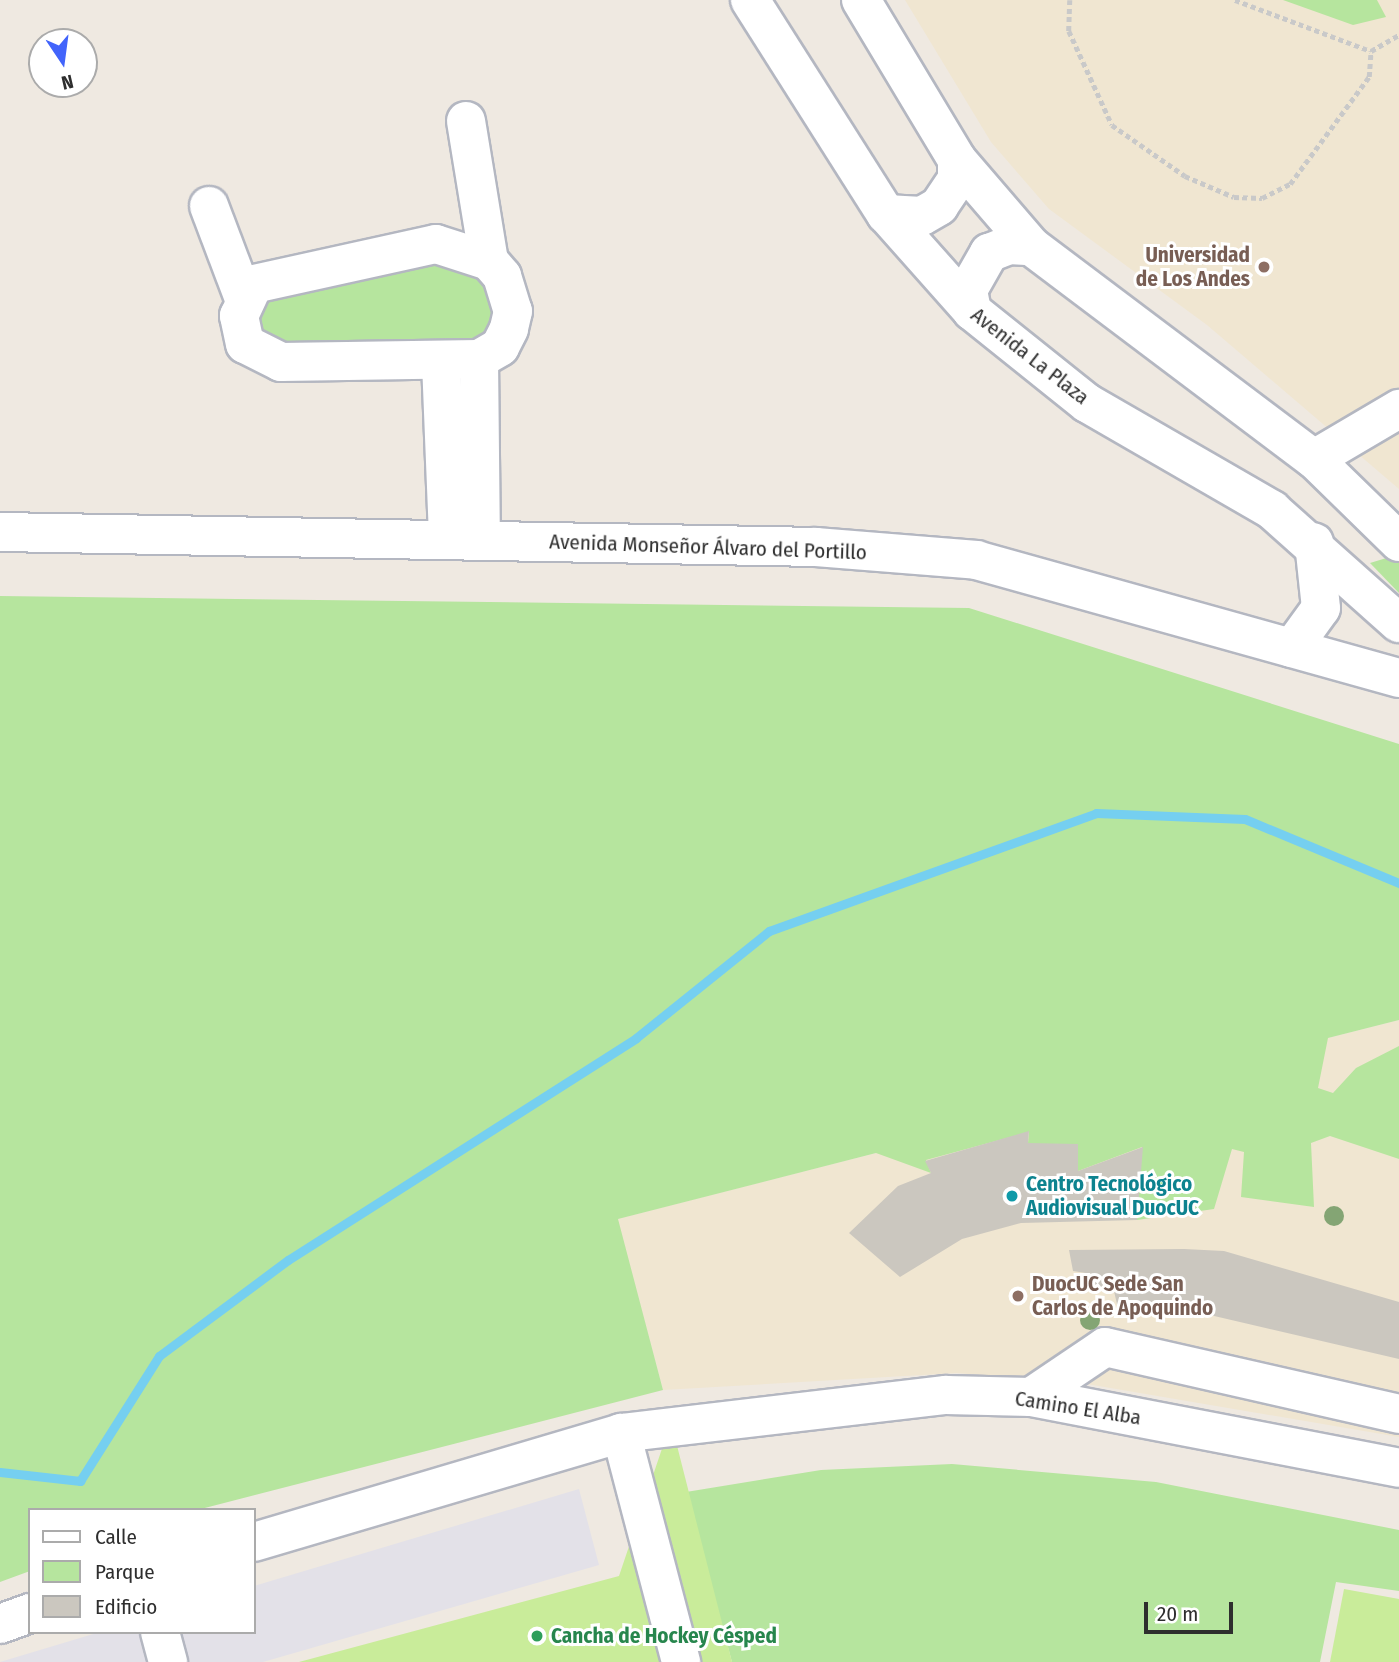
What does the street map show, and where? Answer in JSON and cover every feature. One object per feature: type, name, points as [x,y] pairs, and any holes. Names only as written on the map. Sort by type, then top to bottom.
[{"type":"street","name":"Avenida La Plaza","points":[[750,0],[886,214],[972,311],[1087,403],[1314,542],[1399,623]]},
{"type":"street","points":[[860,0],[957,160],[1031,246],[1314,459],[1399,542]]},
{"type":"street","points":[[467,121],[489,261]]},
{"type":"street","points":[[886,214],[922,216],[939,206],[957,179],[957,160]]},
{"type":"street","points":[[209,206],[243,296],[239,316],[245,344],[261,356],[302,363],[441,362],[479,359],[500,347],[513,311],[502,276],[489,261],[436,244],[272,277],[243,296]]},
{"type":"street","points":[[972,311],[975,269],[989,253],[1009,245],[1031,246]]},
{"type":"street","points":[[465,541],[479,359]]},
{"type":"street","points":[[441,362],[465,541]]},
{"type":"street","points":[[1314,459],[1399,409]]},
{"type":"street","name":"Avenida Monseñor Álvaro del Portillo","points":[[0,532],[816,547],[976,560],[1399,678]]},
{"type":"street","points":[[1292,648],[1321,608],[1314,542]]},
{"type":"street","points":[[1349,574],[1377,553],[1399,548]]},
{"type":"street","points":[[1031,1397],[1105,1347],[1399,1414]]},
{"type":"street","name":"Camino El Alba","points":[[256,1541],[621,1433],[671,1422],[946,1395],[1031,1397],[1399,1468]]},
{"type":"street","points":[[621,1433],[681,1662]]},
{"type":"street","points":[[0,1624],[28,1614]]},
{"type":"street","points":[[161,1634],[168,1662]]},
{"type":"path","points":[[1070,0],[1069,31],[1112,125],[1185,176],[1234,197],[1262,198],[1290,184],[1369,77],[1371,51]]},
{"type":"path","points":[[1235,0],[1371,51]]},
{"type":"path","points":[[1371,51],[1399,35]]},
{"type":"shaded area","name":"Universidad de Los Andes","points":[[905,0],[1399,0],[1399,489],[1207,325],[1049,209],[991,142]]},
{"type":"shaded area","name":"DuocUC Sede San Carlos de Apoquindo","points":[[1399,1020],[1399,1437],[1087,1384],[957,1373],[663,1390],[617,1219]]},
{"type":"shaded area","points":[[579,1489],[599,1565],[263,1662],[0,1662],[93,1634],[256,1634],[256,1585]]},
{"type":"green space","points":[[1283,0],[1377,0],[1386,17],[1353,25]]},
{"type":"green space","points":[[454,259],[487,276],[498,328],[473,346],[282,349],[253,336],[269,286]]},
{"type":"green space","points":[[1393,556],[1399,563],[1399,593],[1370,563]]},
{"type":"green space","points":[[0,596],[969,608],[1399,744],[1399,1020],[1328,1038],[1318,1088],[1333,1093],[1356,1068],[1399,1046],[1399,1159],[1330,1136],[1311,1143],[1314,1207],[1241,1197],[1244,1152],[1232,1149],[1214,1209],[1137,1220],[1142,1147],[1078,1171],[1028,1143],[1029,1132],[926,1160],[931,1173],[876,1153],[618,1219],[663,1390],[205,1508],[28,1508],[28,1572],[0,1582]]},
{"type":"green space","points":[[671,1422],[732,1662],[299,1662],[619,1576]]},
{"type":"green space","points":[[952,1464],[1156,1482],[1399,1530],[1399,1591],[1336,1582],[1320,1662],[732,1662],[686,1492],[821,1470]]},
{"type":"green space","points":[[1344,1589],[1399,1599],[1399,1662],[1330,1662]]},
{"type":"building","name":"Centro Tecnológico Audiovisual DuocUC","points":[[1029,1131],[1028,1143],[1078,1144],[1078,1171],[1143,1147],[1137,1220],[1021,1223],[962,1239],[900,1277],[849,1233],[898,1186],[931,1173],[925,1161]]},
{"type":"building","points":[[1069,1250],[1224,1251],[1399,1302],[1399,1359],[1180,1308],[1117,1304],[1113,1287],[1095,1287],[1092,1274],[1073,1271]]},
{"type":"waterway","points":[[0,1472],[80,1481],[159,1356],[288,1260],[636,1038],[769,931],[1096,813],[1245,819],[1399,883]]},
{"type":"place","name":"Universidad de Los Andes","points":[[1264,267]]},
{"type":"place","name":"Centro Tecnológico Audiovisual DuocUC","points":[[1012,1196]]},
{"type":"place","name":"DuocUC Sede San Carlos de Apoquindo","points":[[1018,1296]]},
{"type":"place","name":"Cancha de Hockey Césped","points":[[537,1636]]}]
